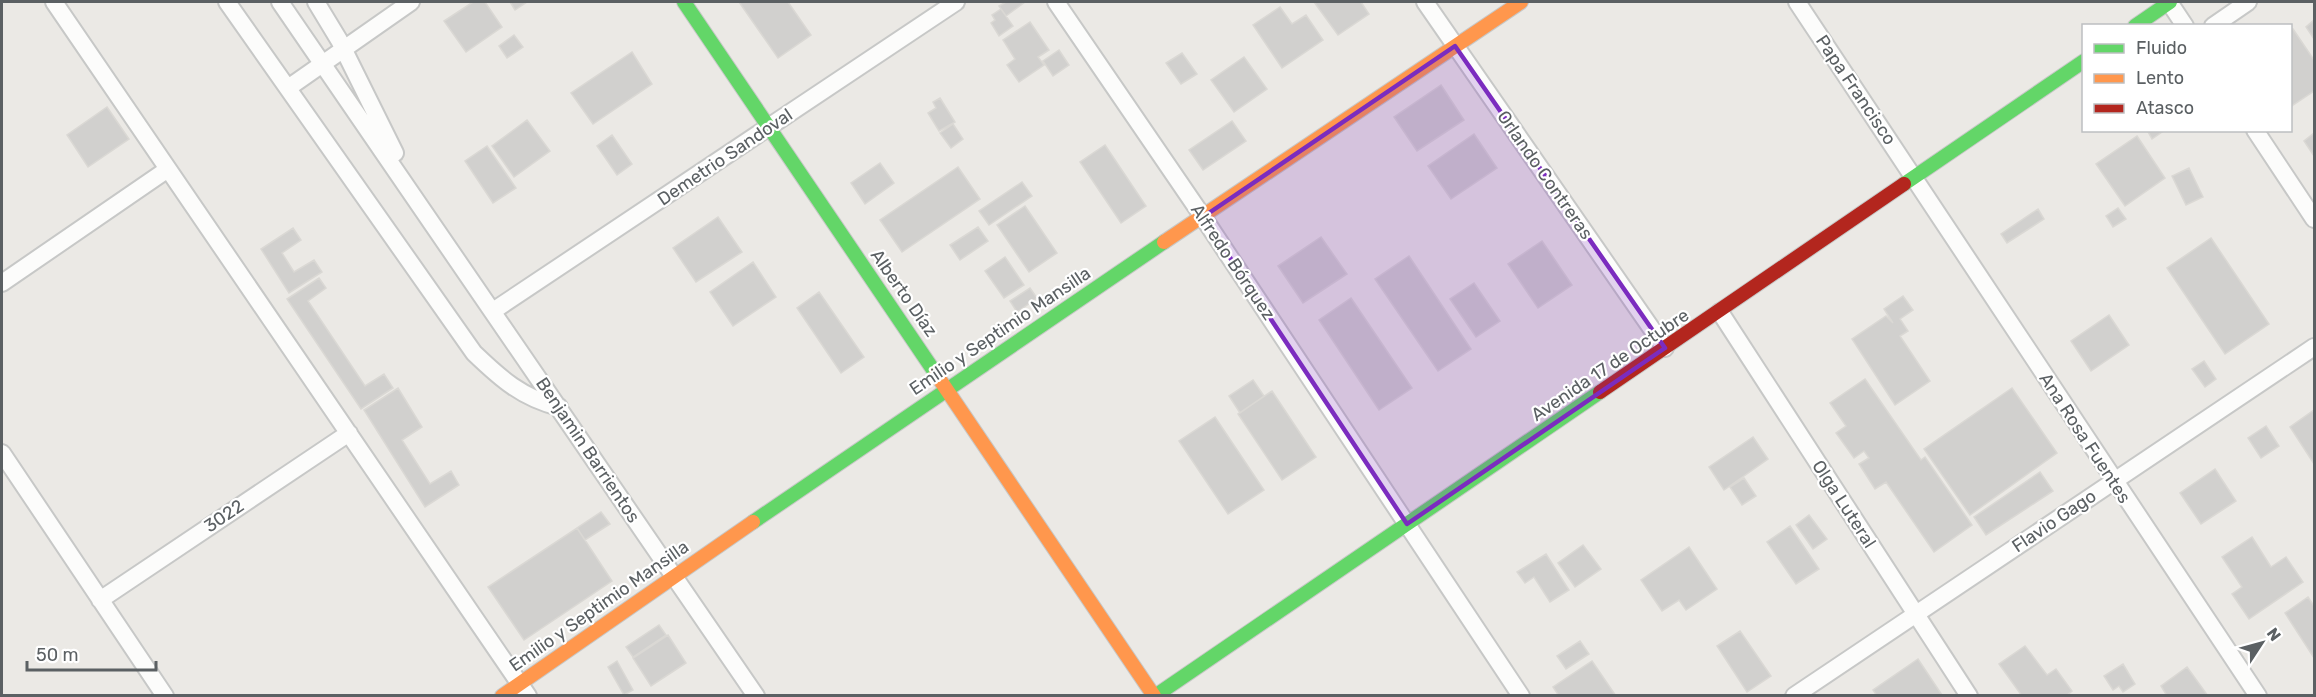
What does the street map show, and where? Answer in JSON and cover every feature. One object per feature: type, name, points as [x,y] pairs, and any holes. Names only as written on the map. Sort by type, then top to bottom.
[{"type":"street","points":[[54,2],[524,689]]},
{"type":"street","points":[[227,2],[474,353],[508,386],[537,402],[559,406]]},
{"type":"street","name":"Benjamin Barrientos","points":[[280,2],[756,696]]},
{"type":"street","name":"Benjamin Barrientos","points":[[316,2],[343,49],[421,205]]},
{"type":"street","points":[[288,88],[411,2]]},
{"type":"street","name":"Alberto Díaz","points":[[684,2],[768,128],[948,387],[1154,696]]},
{"type":"street","name":"Demetrio Sandoval","points":[[493,310],[956,2]]},
{"type":"street","name":"Alfredo Bórquez","points":[[1056,2],[1203,218],[1521,696]]},
{"type":"street","name":"Orlando Contreras","points":[[1425,2],[1665,348]]},
{"type":"street","name":"Emilio y Septimio Mansilla","points":[[502,696],[524,689],[674,576],[948,387],[1203,218],[1521,2]]},
{"type":"street","name":"Papa Francisco","points":[[1797,2],[1914,178]]},
{"type":"street","points":[[2138,24],[2170,2],[2184,24]]},
{"type":"street","points":[[2216,24],[2248,2]]},
{"type":"street","name":"Avenida 17 de Octubre","points":[[1154,696],[2082,62]]},
{"type":"street","points":[[2257,132],[2314,219]]},
{"type":"street","points":[[2,282],[168,169]]},
{"type":"street","name":"Ana Rosa Fuentes","points":[[1914,178],[2258,696]]},
{"type":"street","name":"Olga Luteral","points":[[1719,312],[1969,696]]},
{"type":"street","name":"Flavio Gago","points":[[1794,696],[2314,347]]},
{"type":"street","name":"3022","points":[[100,600],[349,433]]},
{"type":"street","points":[[2,453],[165,696]]},
{"type":"highlighted area","points":[[1455,46],[1665,348],[1407,524],[1203,217]]},
{"type":"building","points":[[473,2],[485,2],[502,27],[466,52],[444,21]]},
{"type":"building","points":[[510,2],[527,2],[515,10]]},
{"type":"building","points":[[739,2],[788,2],[811,35],[778,58]]},
{"type":"building","points":[[1006,2],[1025,2],[1006,16],[999,6]]},
{"type":"building","points":[[1314,2],[1361,2],[1369,14],[1338,35]]},
{"type":"building","points":[[1280,7],[1292,24],[1306,15],[1323,40],[1282,68],[1253,25]]},
{"type":"building","points":[[1001,9],[1013,26],[999,36],[991,23],[995,20],[992,15]]},
{"type":"building","points":[[2314,20],[2314,39],[2306,27]]},
{"type":"building","points":[[1030,22],[1049,50],[1038,57],[1044,65],[1019,82],[1007,65],[1015,59],[1003,40]]},
{"type":"building","points":[[2292,30],[2314,60],[2314,91],[2292,106]]},
{"type":"building","points":[[514,35],[523,47],[507,58],[499,46]]},
{"type":"building","points":[[1059,50],[1069,65],[1053,76],[1043,61]]},
{"type":"building","points":[[632,52],[652,84],[593,124],[571,93]]},
{"type":"building","points":[[1182,53],[1197,74],[1181,84],[1166,63]]},
{"type":"building","points":[[1244,57],[1267,89],[1234,112],[1211,80]]},
{"type":"building","points":[[1441,85],[1464,120],[1417,151],[1394,117]]},
{"type":"building","points":[[940,98],[955,122],[939,131],[928,113],[936,108],[933,102]]},
{"type":"building","points":[[107,107],[129,139],[88,167],[67,135]]},
{"type":"building","points":[[527,120],[550,151],[514,177],[492,146]]},
{"type":"building","points":[[1232,121],[1246,141],[1203,170],[1189,150]]},
{"type":"building","points":[[953,124],[963,139],[951,148],[940,133]]},
{"type":"building","points":[[2148,132],[2162,132],[2152,139]]},
{"type":"building","points":[[2314,133],[2314,156],[2304,141]]},
{"type":"building","points":[[1474,134],[1497,168],[1451,199],[1428,166]]},
{"type":"building","points":[[612,135],[632,164],[617,175],[597,146]]},
{"type":"building","points":[[2137,136],[2165,178],[2125,206],[2096,164]]},
{"type":"building","points":[[1105,145],[1146,206],[1121,223],[1080,162]]},
{"type":"building","points":[[487,146],[516,188],[493,203],[465,161]]},
{"type":"building","points":[[880,163],[894,183],[865,204],[851,183]]},
{"type":"building","points":[[958,167],[980,199],[902,252],[880,220]]},
{"type":"building","points":[[2189,168],[2203,197],[2186,205],[2172,176]]},
{"type":"building","points":[[1022,182],[1032,196],[989,225],[979,211]]},
{"type":"building","points":[[1025,206],[1057,253],[1029,272],[997,225]]},
{"type":"building","points":[[2118,208],[2126,219],[2113,227],[2106,216]]},
{"type":"building","points":[[2038,209],[2044,219],[2007,243],[2001,234]]},
{"type":"building","points":[[718,217],[742,252],[696,282],[673,248]]},
{"type":"building","points":[[978,227],[988,241],[960,260],[950,245]]},
{"type":"building","points":[[293,228],[301,240],[282,253],[294,272],[314,260],[322,272],[289,293],[261,249]]},
{"type":"building","points":[[1321,237],[1347,274],[1303,303],[1278,266]]},
{"type":"building","points":[[2211,238],[2269,324],[2225,354],[2167,268]]},
{"type":"building","points":[[1542,241],[1572,285],[1538,308],[1508,264]]},
{"type":"building","points":[[1409,256],[1471,349],[1438,371],[1375,279]]},
{"type":"building","points":[[1005,257],[1024,285],[1004,298],[985,271]]},
{"type":"building","points":[[753,262],[776,297],[733,326],[710,292]]},
{"type":"building","points":[[319,278],[326,288],[308,301],[365,386],[384,374],[393,388],[361,409],[287,299]]},
{"type":"building","points":[[1474,283],[1500,321],[1476,337],[1450,299]]},
{"type":"building","points":[[1030,288],[1037,298],[1017,312],[1010,301]]},
{"type":"building","points":[[819,292],[864,357],[841,373],[797,308]]},
{"type":"building","points":[[1903,296],[1913,310],[1900,319],[1908,331],[1900,336],[1930,381],[1895,405],[1852,339],[1886,316],[1893,323],[1884,309]]},
{"type":"building","points":[[1351,298],[1412,388],[1379,410],[1319,320]]},
{"type":"building","points":[[2109,315],[2129,345],[2091,371],[2071,341]]},
{"type":"building","points":[[2204,361],[2216,379],[2205,387],[2192,369]]},
{"type":"building","points":[[1865,379],[1921,460],[1925,457],[1972,525],[1934,552],[1886,482],[1875,489],[1859,464],[1869,458],[1864,451],[1854,458],[1836,433],[1846,426],[1830,403]]},
{"type":"building","points":[[1253,380],[1264,396],[1240,413],[1229,396]]},
{"type":"building","points":[[398,388],[422,427],[402,440],[430,484],[451,471],[459,485],[425,507],[364,410]]},
{"type":"building","points":[[2012,388],[2057,453],[1970,515],[1924,449]]},
{"type":"building","points":[[1272,391],[1316,457],[1282,480],[1238,414]]},
{"type":"building","points":[[2314,410],[2314,464],[2290,427]]},
{"type":"building","points":[[1215,417],[1264,490],[1228,514],[1179,441]]},
{"type":"building","points":[[2266,426],[2279,446],[2261,458],[2248,438]]},
{"type":"building","points":[[1753,437],[1768,459],[1724,490],[1709,467]]},
{"type":"building","points":[[2215,469],[2236,501],[2201,524],[2180,493]]},
{"type":"building","points":[[2040,472],[2053,491],[1986,535],[1974,517]]},
{"type":"building","points":[[1744,478],[1756,496],[1742,505],[1730,487]]},
{"type":"building","points":[[601,512],[610,524],[585,540],[577,528]]},
{"type":"building","points":[[1809,515],[1827,539],[1813,549],[1796,525]]},
{"type":"building","points":[[1790,526],[1819,569],[1796,584],[1767,542]]},
{"type":"building","points":[[577,528],[612,581],[524,640],[488,587]]},
{"type":"building","points":[[2252,537],[2271,567],[2286,557],[2303,582],[2249,619],[2232,594],[2242,587],[2222,557]]},
{"type":"building","points":[[1583,545],[1601,569],[1575,587],[1558,563]]},
{"type":"building","points":[[1689,547],[1717,589],[1686,610],[1679,600],[1662,611],[1641,580]]},
{"type":"building","points":[[1546,554],[1569,590],[1550,602],[1534,577],[1525,583],[1517,572]]},
{"type":"building","points":[[2308,597],[2314,606],[2314,658],[2285,613]]},
{"type":"building","points":[[659,625],[666,635],[633,657],[626,647]]},
{"type":"building","points":[[1740,631],[1771,676],[1747,692],[1717,646]]},
{"type":"building","points":[[668,635],[686,663],[651,686],[633,658]]},
{"type":"building","points":[[1580,641],[1589,654],[1566,669],[1557,656]]},
{"type":"building","points":[[2025,646],[2047,675],[2056,669],[2072,691],[2066,696],[2022,696],[1999,664]]},
{"type":"building","points":[[1918,659],[1942,695],[1877,696],[1873,690]]},
{"type":"building","points":[[617,661],[633,690],[624,695],[608,667]]},
{"type":"building","points":[[1592,661],[1616,696],[1559,696],[1553,687]]},
{"type":"building","points":[[2123,664],[2135,684],[2123,692],[2119,686],[2113,690],[2104,676]]},
{"type":"building","points":[[2187,667],[2208,696],[2167,696],[2161,686]]},
{"type":"traffic: fast","points":[[684,2],[936,374]]},
{"type":"traffic: fast","points":[[2138,24],[2170,2]]},
{"type":"traffic: fast","points":[[1904,184],[2082,62]]},
{"type":"traffic: fast","points":[[753,522],[1164,242]]},
{"type":"traffic: fast","points":[[1155,696],[1600,392]]},
{"type":"traffic: slow","points":[[1164,242],[1521,2]]},
{"type":"traffic: slow","points":[[936,374],[1154,696]]},
{"type":"traffic: slow","points":[[502,696],[753,522]]},
{"type":"traffic: jam","points":[[1600,392],[1904,184]]}]
